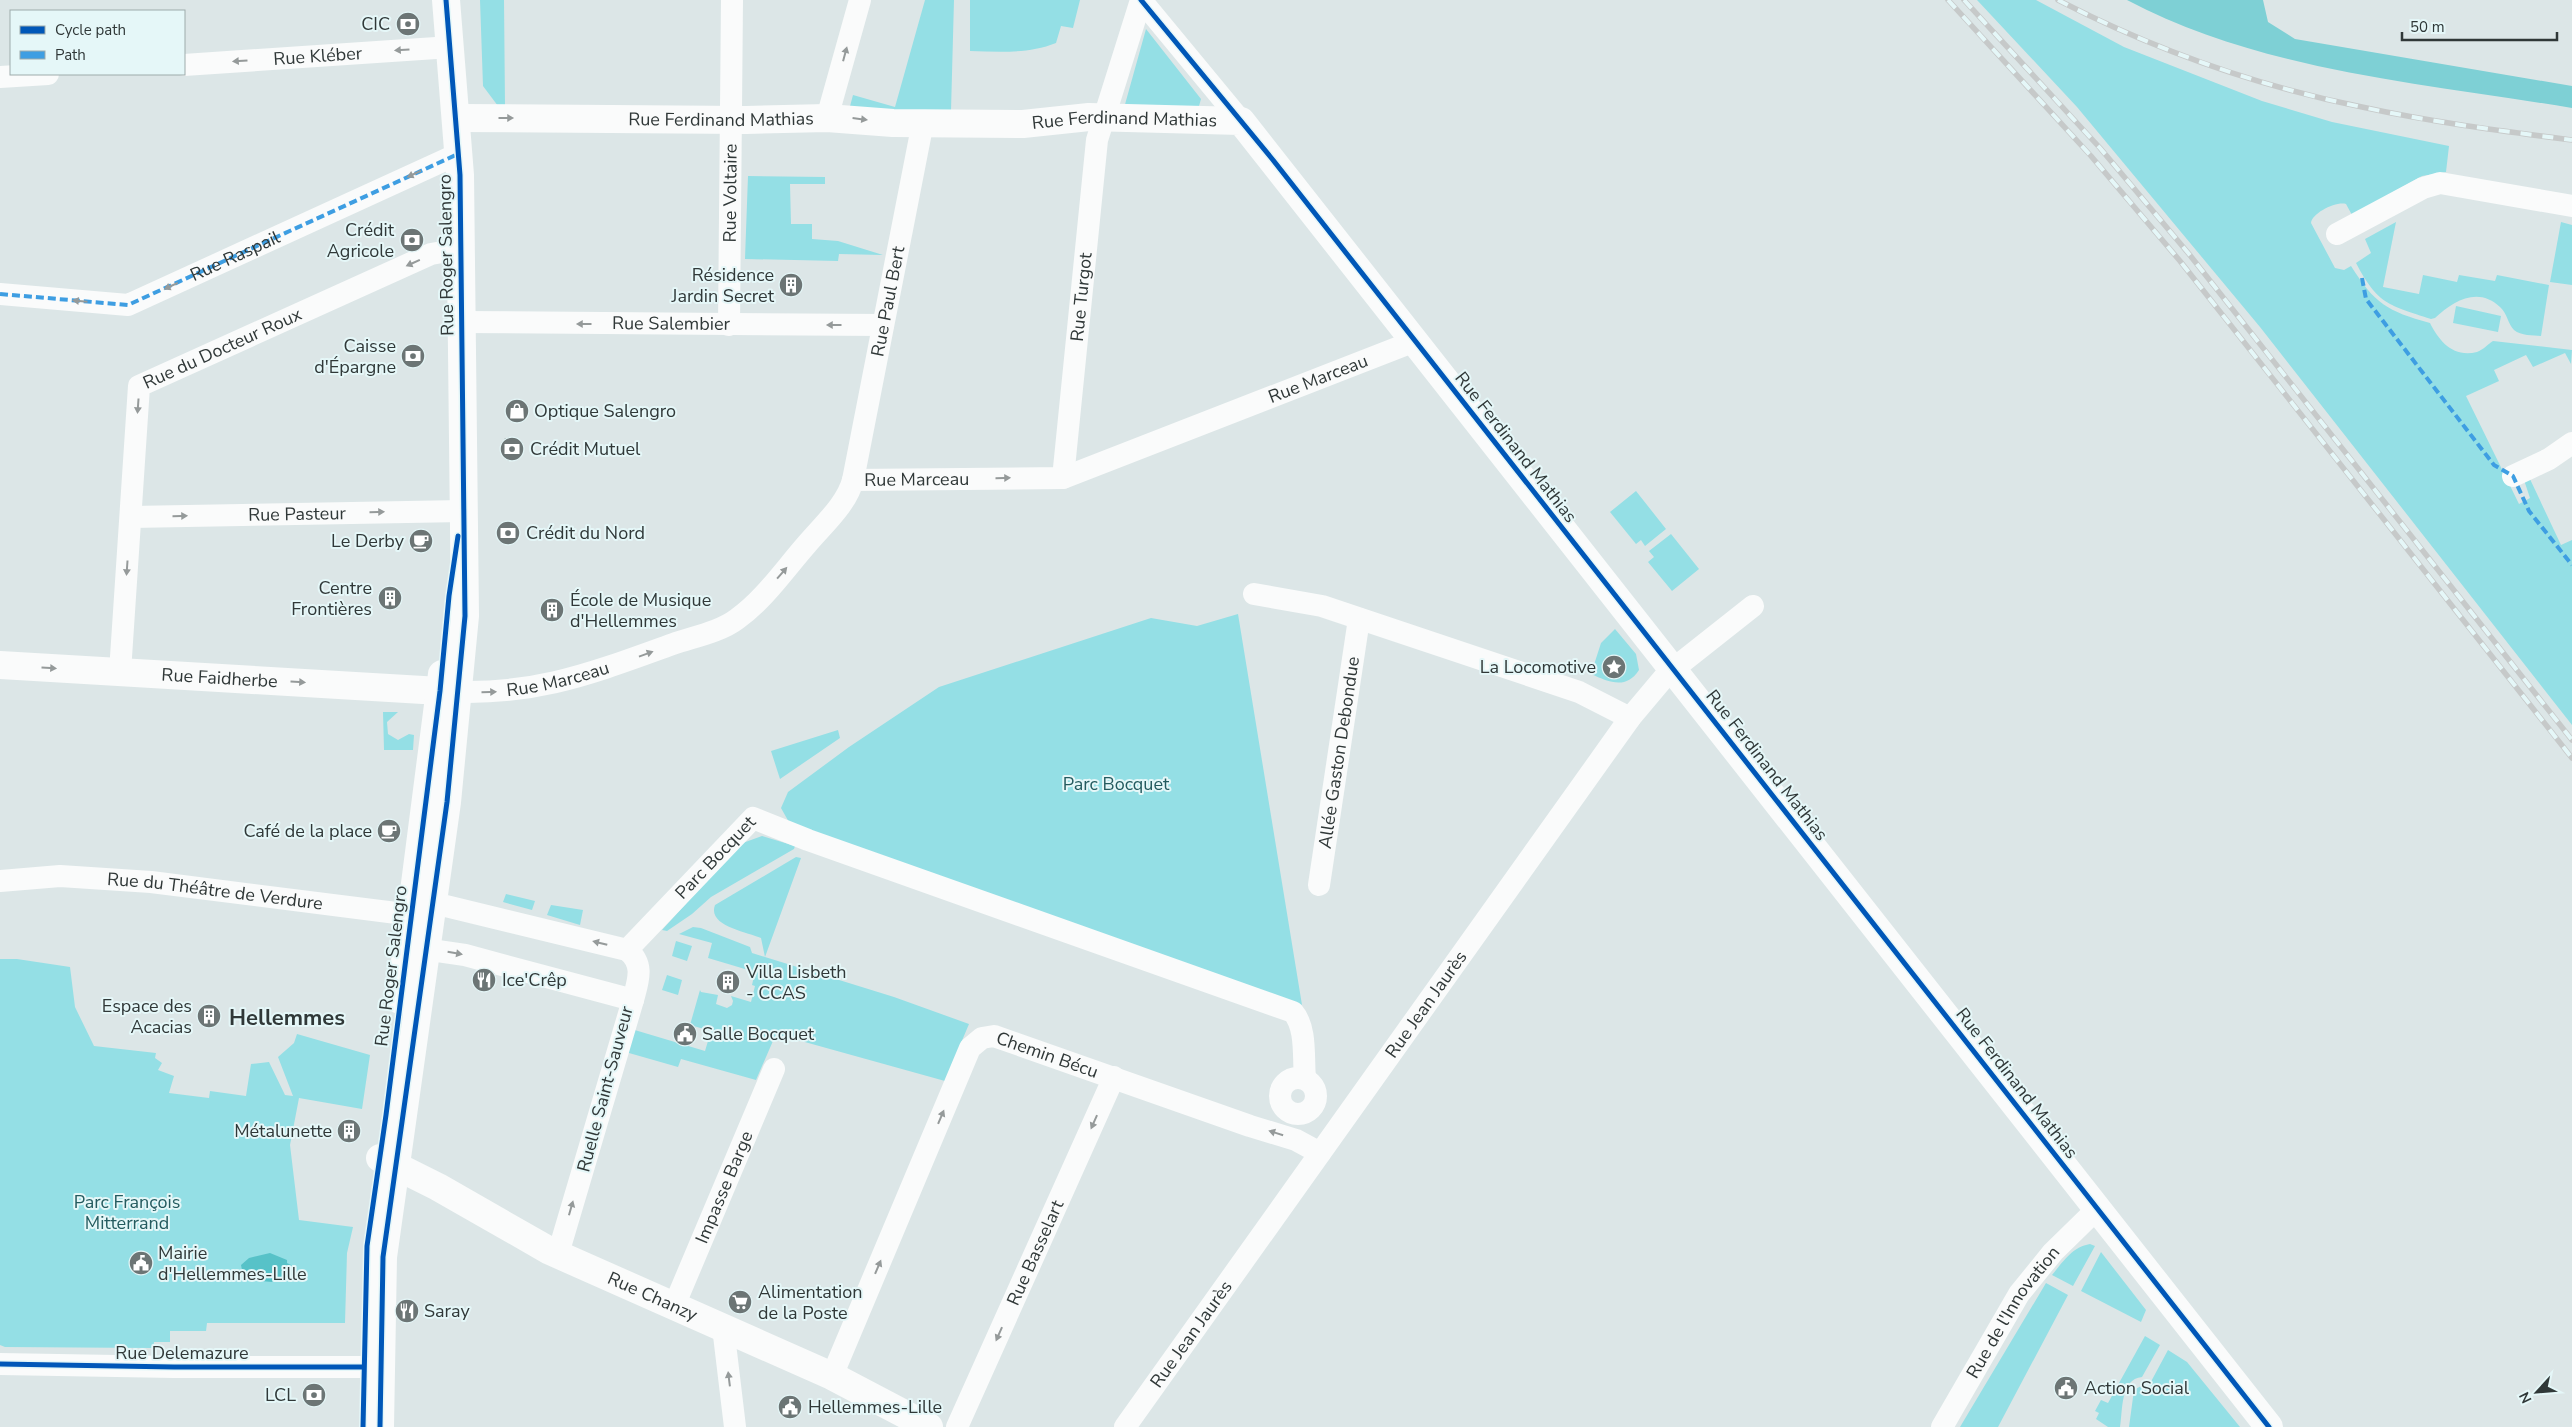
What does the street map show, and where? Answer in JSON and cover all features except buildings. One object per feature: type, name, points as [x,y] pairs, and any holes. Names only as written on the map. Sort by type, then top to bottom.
[{"type":"street","name":"Rue Roger Salengro","points":[[380,1427],[372,1367],[365,1264],[389,1162],[417,948],[449,692],[449,596],[463,511],[457,118],[446,0]]},
{"type":"street","name":"Rue Voltaire","points":[[729,325],[732,0]]},
{"type":"street","points":[[827,118],[860,0]]},
{"type":"street","points":[[1141,0],[1241,121]]},
{"type":"street","name":"Rue Turgot","points":[[1062,478],[1097,140],[1141,0]]},
{"type":"street","name":"Rue Kléber","points":[[185,65],[450,47]]},
{"type":"street","points":[[0,77],[32,75]]},
{"type":"street","name":"Rue Ferdinand Mathias","points":[[457,118],[731,120],[827,118],[893,123],[1041,123],[1104,117],[1241,121],[2270,1427]]},
{"type":"street","name":"Rue Paul Bert","points":[[853,480],[923,122]]},
{"type":"street","name":"Rue Raspail","points":[[0,294],[128,305],[458,154]]},
{"type":"street","points":[[2337,234],[2423,188],[2440,183],[2572,206]]},
{"type":"street","name":"Rue du Docteur Roux","points":[[120,672],[139,386],[431,254],[459,249]]},
{"type":"street","name":"Rue Salembier","points":[[460,322],[883,325]]},
{"type":"street","name":"Rue Marceau","points":[[449,692],[499,692],[564,681],[608,668],[736,620],[762,595],[823,525],[850,491],[853,480],[1062,478],[1414,341]]},
{"type":"street","points":[[2513,476],[2549,460],[2572,443]]},
{"type":"street","name":"Rue Pasteur","points":[[131,516],[463,511]]},
{"type":"street","points":[[1254,594],[1306,602],[1579,692],[1630,718]]},
{"type":"street","name":"Rue Jean Jaurès","points":[[1125,1427],[1630,718],[1657,684],[1753,606]]},
{"type":"street","name":"Allée Gaston Debondue","points":[[1319,885],[1359,620]]},
{"type":"street","name":"Rue Faidherbe","points":[[0,665],[449,692]]},
{"type":"street","name":"Parc Bocquet","points":[[626,950],[753,818],[808,840],[1293,1012],[1297,1016],[1302,1033],[1304,1080]]},
{"type":"street","name":"Rue du Théâtre de Verdure","points":[[0,881],[60,876],[151,882],[422,908]]},
{"type":"street","points":[[422,908],[626,950],[635,956],[639,968],[633,1000]]},
{"type":"street","name":"Ruelle Saint-Sauveur","points":[[417,948],[464,955],[633,1000],[558,1254]]},
{"type":"street","name":"Chemin Bécu","points":[[832,1376],[970,1048],[982,1038],[994,1036],[1114,1077],[1289,1138],[1320,1154]]},
{"type":"street","name":"Impasse Barge","points":[[674,1306],[774,1069]]},
{"type":"street","name":"Rue Basselart","points":[[957,1427],[1114,1077]]},
{"type":"street","name":"Rue Chanzy","points":[[389,1162],[558,1254],[832,1376],[929,1427]]},
{"type":"street","name":"Rue de l'Innovation","points":[[1942,1427],[2019,1294],[2052,1252],[2098,1208]]},
{"type":"street","points":[[723,1327],[735,1427]]},
{"type":"street","name":"Rue Delemazure","points":[[0,1364],[127,1367],[372,1367]]},
{"type":"street","name":"Rue Roger Salengro","points":[[363,1427],[372,1367]]},
{"type":"green space","points":[[480,0],[504,0],[505,106],[498,106],[483,86]]},
{"type":"green space","points":[[925,0],[954,0],[951,111],[849,110],[853,95],[895,107]]},
{"type":"green space","points":[[970,0],[1080,0],[1073,28],[1061,26],[1056,43],[1024,51],[1003,52],[970,51]]},
{"type":"green space","points":[[1977,0],[2036,0],[2124,47],[2262,101],[2332,122],[2449,146],[2446,172],[2422,176],[2352,215],[2346,204],[2336,204],[2315,215],[2311,223],[2335,268],[2344,270],[2351,266],[2375,298],[2392,310],[2430,323],[2442,342],[2454,350],[2461,353],[2477,352],[2493,341],[2572,350],[2571,364],[2565,353],[2533,367],[2526,355],[2494,370],[2499,381],[2466,396],[2519,504],[2530,498],[2524,480],[2529,477],[2561,545],[2572,540],[2572,725],[2260,327],[2077,107]]},
{"type":"green space","points":[[1146,29],[1201,99],[1197,113],[1124,108]]},
{"type":"green space","points":[[748,176],[825,177],[825,184],[790,184],[791,224],[812,224],[812,239],[838,241],[883,255],[839,254],[838,261],[745,259]]},
{"type":"green space","points":[[2396,222],[2383,287],[2419,294],[2423,275],[2457,282],[2459,275],[2495,281],[2497,275],[2549,285],[2541,336],[2524,334],[2514,330],[2500,307],[2483,297],[2466,298],[2431,319],[2386,302],[2371,288],[2356,263],[2371,253],[2365,239]]},
{"type":"green space","points":[[2561,222],[2572,225],[2572,285],[2550,282]]},
{"type":"green space","points":[[2456,306],[2501,316],[2498,332],[2453,323]]},
{"type":"green space","points":[[1636,491],[1666,529],[1645,546],[1641,540],[1636,544],[1610,512]]},
{"type":"green space","points":[[1671,534],[1699,569],[1672,591],[1648,562],[1654,557],[1649,551]]},
{"type":"green space","name":"Parc Bocquet","points":[[1238,614],[1302,1005],[790,824],[781,808],[788,792],[849,747],[939,687],[1151,618],[1197,626]]},
{"type":"green space","points":[[1615,629],[1636,654],[1639,670],[1629,680],[1623,682],[1611,682],[1591,674],[1601,643]]},
{"type":"green space","points":[[383,712],[398,712],[387,722],[388,734],[398,740],[409,734],[414,735],[413,750],[384,750]]},
{"type":"green space","points":[[838,730],[840,738],[780,779],[771,751]]},
{"type":"green space","points":[[762,836],[795,846],[794,849],[711,897],[692,914],[667,931],[662,930],[740,844]]},
{"type":"green space","points":[[796,857],[801,858],[765,957],[761,938],[722,923],[714,912],[715,905]]},
{"type":"green space","points":[[506,894],[535,901],[532,910],[503,902]]},
{"type":"green space","points":[[551,905],[583,910],[580,925],[547,915]]},
{"type":"green space","points":[[693,927],[701,928],[750,947],[752,953],[894,997],[969,1024],[945,1081],[776,1034],[756,1080],[681,1059],[678,1067],[622,1051],[628,1028],[705,1051],[711,1031],[690,1025],[700,990],[701,992],[718,995],[716,1004],[727,1008],[732,1005],[731,996],[751,1002],[755,986],[752,985],[755,972],[708,958],[712,943],[679,934]]},
{"type":"green space","points":[[676,941],[692,946],[687,961],[672,956]]},
{"type":"green space","name":"Parc François Mitterrand","points":[[0,959],[17,959],[70,967],[75,1007],[94,1046],[156,1053],[155,1058],[162,1063],[158,1070],[174,1076],[169,1093],[209,1098],[210,1091],[246,1096],[251,1064],[269,1062],[285,1095],[293,1096],[278,1057],[294,1043],[297,1034],[370,1055],[362,1109],[299,1098],[290,1145],[299,1220],[353,1227],[347,1253],[345,1323],[207,1323],[206,1331],[170,1331],[170,1342],[154,1342],[153,1348],[5,1347],[0,1345]]},
{"type":"green space","points":[[667,975],[682,980],[678,995],[662,990]]},
{"type":"green space","points":[[2090,1244],[2095,1246],[2073,1286],[2052,1275],[2073,1252]]},
{"type":"green space","points":[[2101,1252],[2146,1310],[2141,1322],[2081,1291]]},
{"type":"green space","points":[[2046,1283],[2068,1295],[1998,1427],[1960,1427]]},
{"type":"green space","points":[[2145,1336],[2160,1345],[2142,1377],[2135,1379],[2126,1389],[2122,1404],[2120,1427],[2108,1427],[2096,1419],[2099,1413],[2095,1411],[2101,1400],[2108,1403]]},
{"type":"green space","points":[[2168,1350],[2187,1362],[2240,1427],[2129,1427],[2134,1390],[2141,1386],[2147,1389]]},
{"type":"shaded area","points":[[2127,0],[2263,0],[2268,22],[2295,39],[2572,86],[2572,108],[2401,82],[2288,59],[2233,44],[2179,24]]},
{"type":"shaded area","points":[[270,1253],[287,1260],[287,1263],[295,1267],[294,1273],[287,1278],[272,1282],[261,1281],[248,1276],[248,1273],[242,1270],[241,1265],[249,1258]]},
{"type":"railway","points":[[1948,0],[2091,156],[2180,261],[2572,758]]},
{"type":"railway","points":[[1964,0],[2100,148],[2189,254],[2572,740]]},
{"type":"railway","points":[[2058,0],[2168,50],[2245,77],[2284,88],[2414,117],[2572,140]]},
{"type":"marked path","points":[[0,294],[128,305],[458,154]]},
{"type":"marked path","points":[[2362,278],[2366,299],[2494,465],[2513,476],[2529,511],[2572,565]]},
{"type":"cycle path","points":[[380,1427],[383,1257],[447,802],[465,616],[460,175],[446,0]]},
{"type":"cycle path","points":[[1141,0],[1273,160],[2269,1427]]},
{"type":"cycle path","points":[[363,1427],[367,1246],[386,1115],[440,691],[449,596],[458,536]]},
{"type":"cycle path","points":[[0,1364],[174,1367],[363,1367]]},
{"type":"place","name":"CIC","points":[[408,24]]},
{"type":"place","name":"Crédit Agricole","points":[[412,240]]},
{"type":"place","name":"Résidence Jardin Secret","points":[[791,285]]},
{"type":"place","name":"Caisse d'Épargne","points":[[413,356]]},
{"type":"place","name":"Optique Salengro","points":[[517,411]]},
{"type":"place","name":"Crédit Mutuel","points":[[512,449]]},
{"type":"place","name":"Crédit du Nord","points":[[508,533]]},
{"type":"place","name":"Le Derby","points":[[421,541]]},
{"type":"place","name":"Centre Frontières","points":[[390,598]]},
{"type":"place","name":"École de Musique d'Hellemmes","points":[[552,610]]},
{"type":"place","name":"La Locomotive","points":[[1614,667]]},
{"type":"place","name":"Café de la place","points":[[389,831]]},
{"type":"place","name":"Ice'Crêp","points":[[484,980]]},
{"type":"place","name":"Villa Lisbeth - CCAS","points":[[728,982]]},
{"type":"place","name":"Espace des Acacias","points":[[209,1016]]},
{"type":"place","name":"Salle Bocquet","points":[[685,1034]]},
{"type":"place","name":"Métalunette","points":[[349,1131]]},
{"type":"place","name":"Mairie d'Hellemmes-Lille","points":[[141,1263]]},
{"type":"place","name":"Alimentation de la Poste","points":[[740,1302]]},
{"type":"place","name":"Saray","points":[[407,1311]]},
{"type":"place","name":"Action Social","points":[[2066,1388]]},
{"type":"place","name":"LCL","points":[[314,1395]]},
{"type":"place","name":"Hellemmes-Lille","points":[[790,1407]]},
{"type":"district","name":"Hellemmes","points":[[287,1018]]}]
